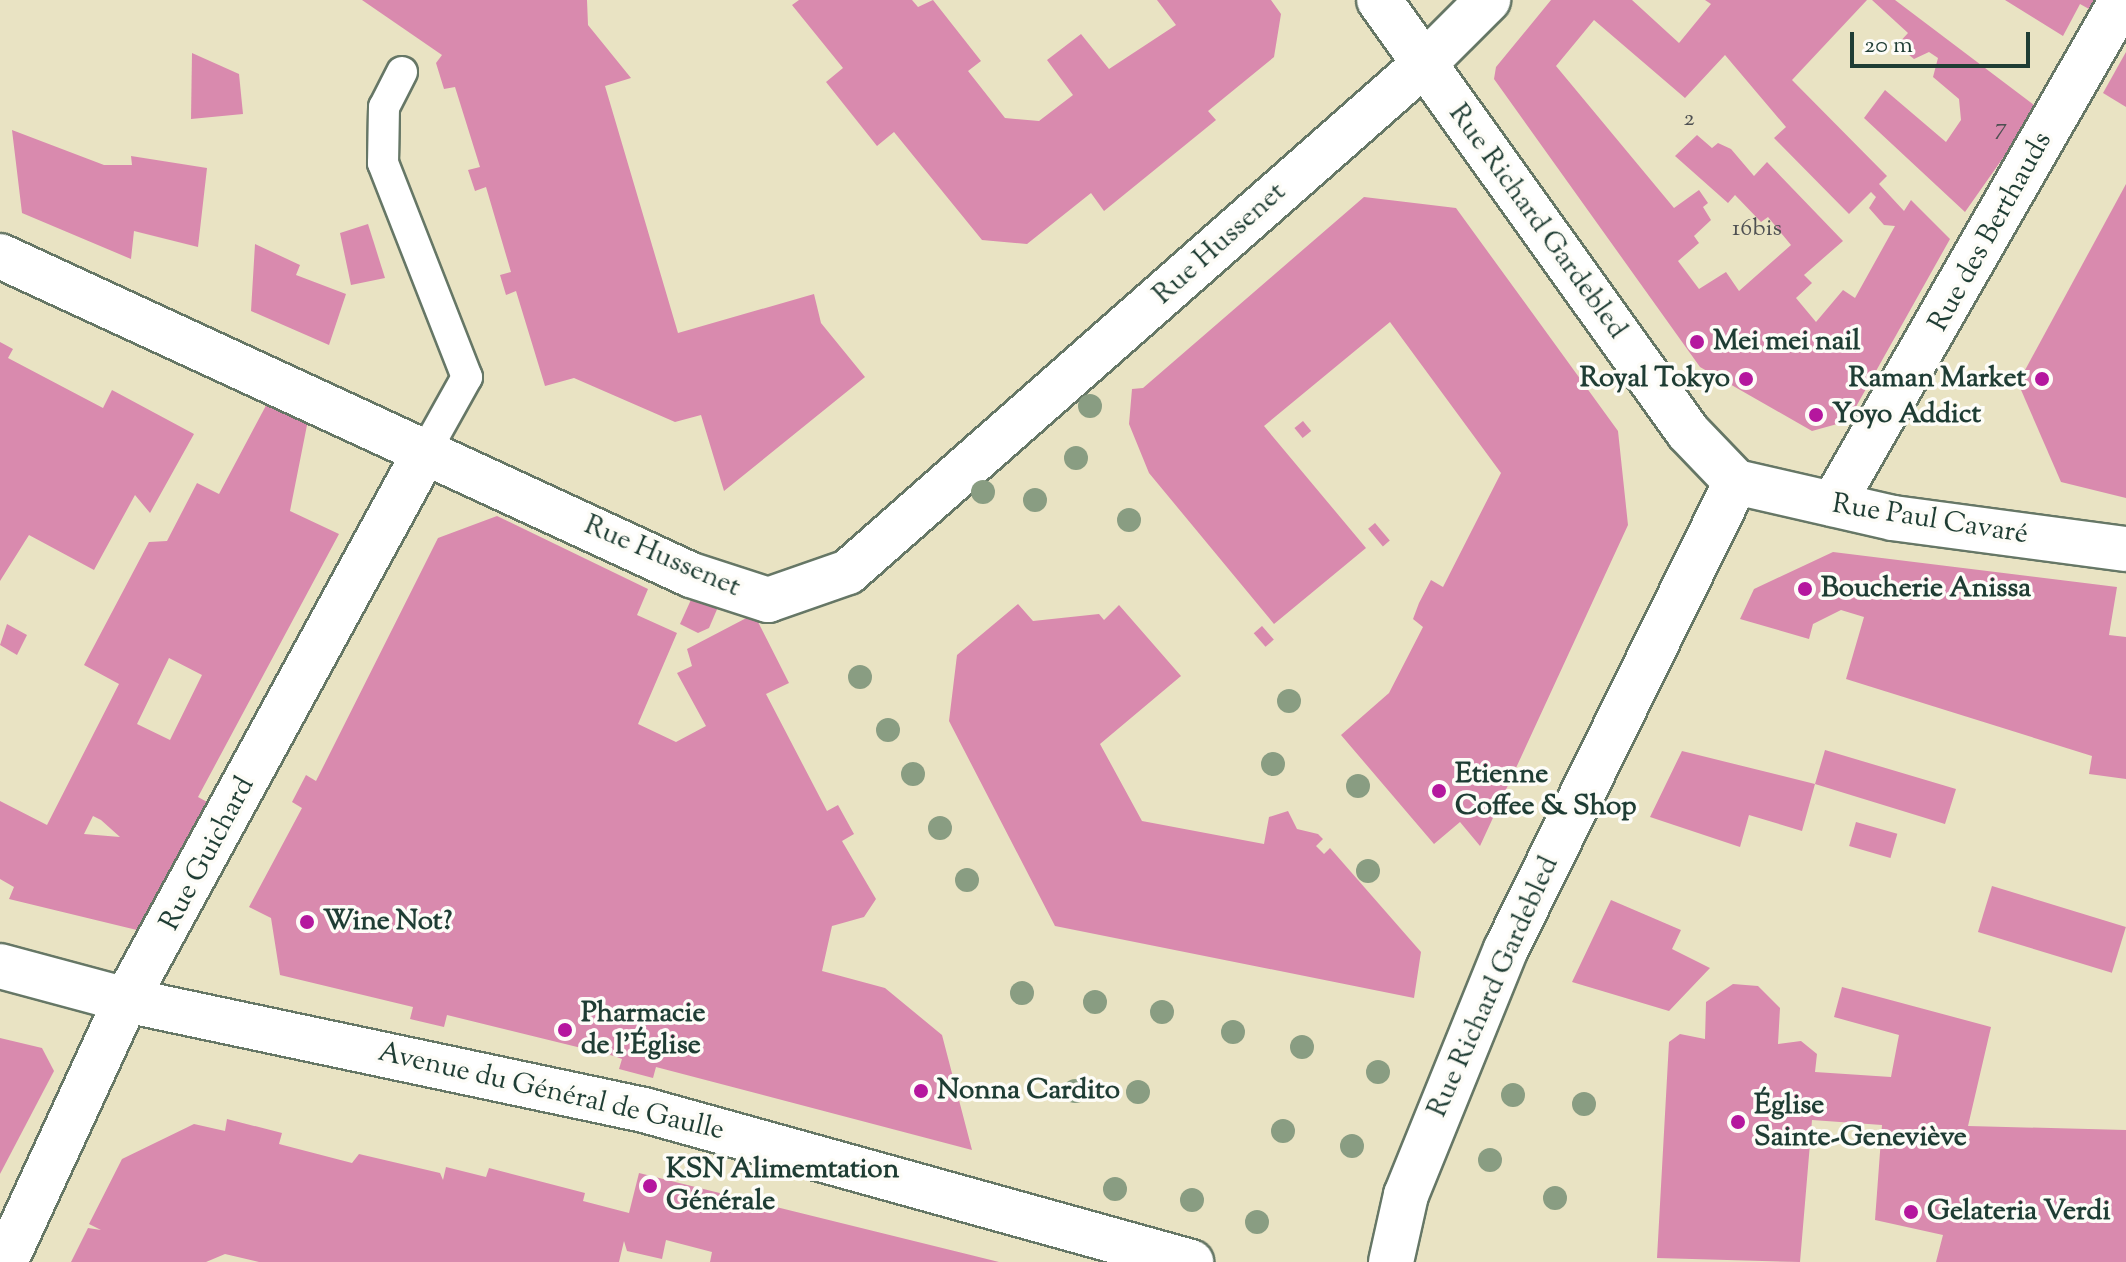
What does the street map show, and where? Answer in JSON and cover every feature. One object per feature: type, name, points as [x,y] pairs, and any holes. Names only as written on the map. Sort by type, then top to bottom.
[{"type":"street","name":"Rue Richard Gardebled","points":[[1379,0],[1688,432],[1736,482],[1506,949],[1397,1219],[1391,1262]]},
{"type":"street","name":"Rue Hussenet","points":[[0,256],[691,575],[768,600],[848,572],[1424,64],[1488,0]]},
{"type":"street","name":"Rue des Berthauds","points":[[1833,504],[2122,0]]},
{"type":"street","name":"Rue Guichard","points":[[5,1262],[126,1000],[425,452]]},
{"type":"street","name":"Rue Paul Cavaré","points":[[1736,482],[1833,504],[2126,549]]},
{"type":"street","name":"Avenue du Général de Gaulle","points":[[0,966],[126,1000],[644,1110],[1191,1262]]},
{"type":"lane","points":[[402,72],[384,107],[383,163],[467,377],[425,452]]},
{"type":"building","points":[[362,0],[587,0],[588,25],[631,78],[605,86],[678,333],[814,294],[821,323],[865,377],[724,491],[701,415],[675,422],[574,378],[545,386],[516,291],[506,295],[500,275],[511,272],[486,187],[475,191],[468,170],[480,167],[455,87],[444,89],[436,63],[442,55]]},
{"type":"building","points":[[799,0],[912,0],[918,7],[933,0],[981,61],[968,71],[1005,118],[1039,121],[1073,95],[1047,60],[1081,34],[1109,69],[1176,25],[1157,0],[1271,0],[1281,14],[1274,57],[1208,111],[1216,120],[1104,211],[1091,193],[1027,244],[982,240],[894,132],[877,146],[826,82],[843,68],[792,5]]},
{"type":"building","points":[[1551,0],[1632,0],[1679,43],[1711,4],[1705,0],[1867,0],[1792,80],[1887,176],[1879,184],[1904,211],[1911,200],[1950,239],[1848,421],[1812,431],[1700,367],[1494,79],[1496,67]],"holes":[[[1594,20],[1685,98],[1725,55],[1786,127],[1774,138],[1849,214],[1871,192],[1876,197],[1869,208],[1884,225],[1895,226],[1855,298],[1843,290],[1816,322],[1796,298],[1812,283],[1804,275],[1843,241],[1767,162],[1754,176],[1731,149],[1718,143],[1712,148],[1697,135],[1675,156],[1728,203],[1735,195],[1761,222],[1768,217],[1791,245],[1739,291],[1726,272],[1699,289],[1678,261],[1699,243],[1694,236],[1711,220],[1703,207],[1708,203],[1699,190],[1674,208],[1556,66]]]},
{"type":"building","points":[[1872,0],[1895,0],[2038,108],[1965,212],[1864,118],[1885,90],[1946,142],[1961,120],[1959,99],[1933,77],[1938,58],[1929,52],[1914,59],[1897,45],[1908,33]]},
{"type":"building","points":[[2005,0],[2094,0],[2089,9],[2080,4],[2063,36]]},
{"type":"building","points":[[2126,52],[2126,107],[2103,93]]},
{"type":"building","points":[[192,53],[239,74],[243,114],[191,119]]},
{"type":"building","points":[[12,130],[104,165],[132,165],[131,156],[207,168],[198,247],[134,231],[131,259],[22,213]]},
{"type":"building","points":[[2126,184],[2126,498],[2061,482],[2018,383]]},
{"type":"building","points":[[1364,197],[1456,208],[1618,431],[1628,525],[1480,846],[1460,822],[1434,844],[1341,735],[1389,693],[1423,627],[1413,619],[1419,603],[1431,580],[1443,587],[1501,473],[1390,322],[1264,426],[1366,548],[1274,624],[1149,473],[1129,424],[1132,389],[1143,388]]},
{"type":"building","points":[[368,224],[385,278],[351,285],[340,233]]},
{"type":"building","points":[[255,244],[300,265],[296,275],[346,294],[329,345],[251,311]]},
{"type":"building","points":[[0,342],[13,349],[8,358],[103,408],[112,390],[194,434],[150,513],[135,495],[94,570],[29,535],[0,581]]},
{"type":"building","points":[[270,398],[309,415],[290,511],[339,534],[198,797],[209,803],[141,931],[9,899],[14,887],[0,879],[0,801],[47,825],[119,684],[84,665],[149,542],[167,541],[197,483],[219,494]],"holes":[[[169,658],[202,675],[170,740],[137,724]],[[93,816],[101,820],[120,837],[84,834]]]},
{"type":"building","points":[[1303,421],[1311,431],[1303,438],[1294,428]]},
{"type":"building","points":[[497,516],[648,589],[637,615],[677,633],[638,724],[676,742],[706,726],[677,673],[692,666],[687,649],[754,614],[789,683],[766,694],[827,811],[838,805],[854,834],[842,841],[876,899],[864,917],[832,926],[822,971],[885,988],[942,1035],[972,1150],[656,1067],[653,1078],[619,1069],[622,1059],[614,1056],[447,1015],[444,1027],[410,1019],[413,1007],[280,975],[271,918],[249,907],[302,808],[292,802],[306,775],[316,781],[438,538]]},
{"type":"building","points":[[1375,523],[1390,541],[1383,546],[1368,529]]},
{"type":"building","points":[[1833,552],[2117,587],[2109,635],[2126,637],[2126,779],[2089,774],[2092,756],[1846,679],[1864,617],[1841,610],[1813,624],[1809,639],[1740,619],[1754,589]]},
{"type":"building","points":[[699,582],[724,593],[709,628],[698,633],[680,624]]},
{"type":"building","points":[[1018,604],[1033,621],[1099,614],[1104,620],[1119,605],[1181,676],[1100,744],[1142,821],[1264,844],[1269,817],[1288,811],[1297,829],[1318,834],[1323,839],[1316,846],[1324,854],[1330,848],[1421,952],[1414,998],[1055,926],[949,721],[957,655]]},
{"type":"building","points":[[7,624],[27,635],[17,655],[0,645]]},
{"type":"building","points":[[1262,626],[1274,640],[1266,647],[1254,633]]},
{"type":"building","points":[[1825,750],[1956,789],[1945,824],[1815,784]]},
{"type":"building","points":[[1682,751],[1815,784],[1802,831],[1749,815],[1740,847],[1650,817]]},
{"type":"building","points":[[1856,822],[1897,834],[1890,858],[1849,846]]},
{"type":"building","points":[[1992,886],[2126,927],[2112,973],[1978,932]]},
{"type":"building","points":[[1611,900],[1681,930],[1672,949],[1710,968],[1669,1011],[1572,982]]},
{"type":"building","points":[[1733,984],[1758,986],[1780,1008],[1778,1044],[1801,1041],[1817,1054],[1815,1072],[1891,1077],[1899,1035],[1834,1017],[1842,987],[1991,1027],[1968,1126],[2126,1130],[2126,1262],[1936,1262],[1943,1235],[1875,1220],[1882,1125],[1812,1120],[1800,1262],[1657,1258],[1669,1042],[1680,1034],[1705,1039],[1706,1002]]},
{"type":"building","points":[[0,1038],[42,1048],[54,1071],[0,1174]]},
{"type":"building","points":[[227,1119],[282,1133],[279,1144],[352,1163],[359,1154],[440,1173],[443,1180],[446,1167],[486,1177],[489,1168],[585,1193],[583,1201],[629,1213],[639,1173],[999,1262],[710,1262],[712,1252],[666,1240],[662,1259],[627,1251],[624,1241],[619,1262],[259,1262],[225,1254],[206,1262],[71,1262],[88,1228],[101,1230],[89,1224],[122,1159],[194,1124],[225,1131]]},
{"type":"place","name":"Mei mei nail","points":[[1697,342]]},
{"type":"place","name":"Royal Tokyo","points":[[1746,379]]},
{"type":"place","name":"Raman Market","points":[[2042,379]]},
{"type":"place","name":"Yoyo Addict","points":[[1816,415]]},
{"type":"place","name":"Boucherie Anissa","points":[[1805,589]]},
{"type":"place","name":"Etienne Coffee & Shop","points":[[1439,791]]},
{"type":"place","name":"Wine Not?","points":[[307,922]]},
{"type":"place","name":"Pharmacie de l'Église","points":[[565,1030]]},
{"type":"place","name":"Nonna Cardito","points":[[921,1091]]},
{"type":"place","name":"Église Sainte-Geneviève","points":[[1738,1122]]},
{"type":"place","name":"KSN Alimemtation Générale","points":[[650,1186]]},
{"type":"place","name":"Gelateria Verdi","points":[[1911,1212]]}]
